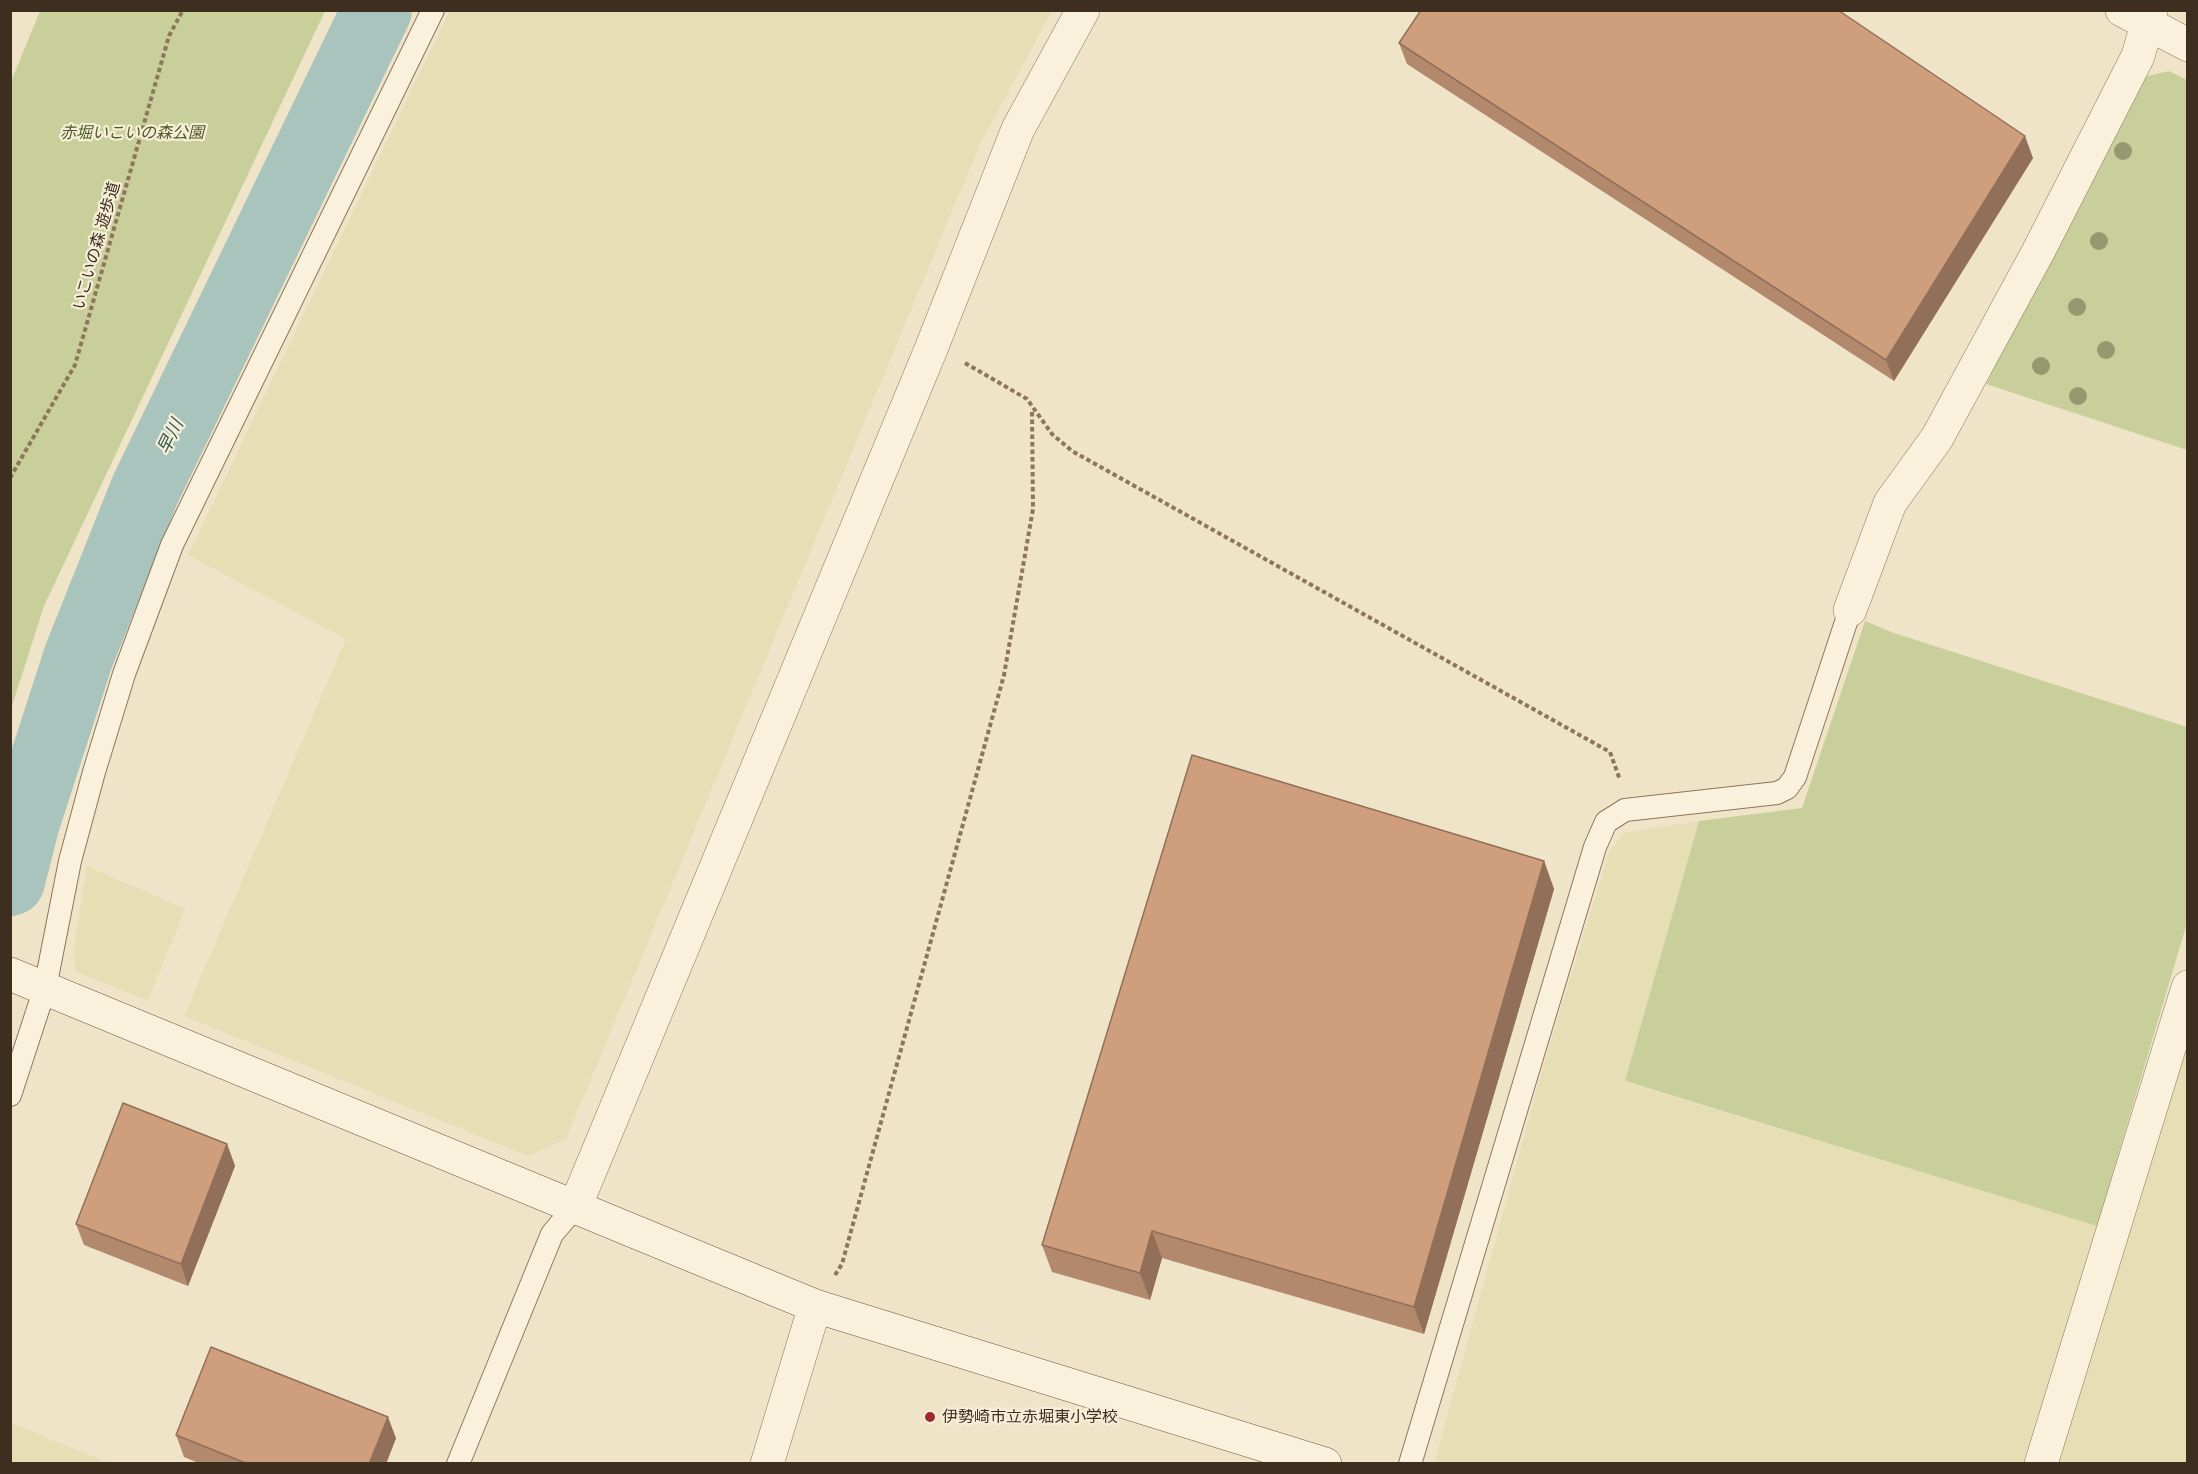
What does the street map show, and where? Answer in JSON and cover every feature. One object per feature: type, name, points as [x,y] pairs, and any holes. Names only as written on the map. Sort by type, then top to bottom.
[{"type":"street","points":[[576,1207],[931,349],[1018,129],[1083,10]]},
{"type":"street","points":[[1850,610],[1890,503],[1937,438],[2038,252],[2138,56],[2140,15],[2187,45]]},
{"type":"street","points":[[27,981],[815,1306],[1325,1464]]},
{"type":"street","points":[[2040,1464],[2187,987]]},
{"type":"street","points":[[767,1464],[815,1306]]},
{"type":"lane","points":[[10,1095],[27,981],[70,861],[124,674],[172,545],[433,10]]},
{"type":"lane","points":[[1410,1464],[1595,847],[1606,822],[1625,810],[1777,793],[1787,788],[1795,777],[1850,610]]},
{"type":"lane","points":[[458,1464],[552,1234],[576,1207]]},
{"type":"path","name":"いこいの森 遊歩道","points":[[10,478],[75,365],[169,36],[183,10]]},
{"type":"path","points":[[931,349],[1008,387],[1027,399],[1032,410],[1052,434],[1072,451],[1610,752],[1620,779],[1625,810]]},
{"type":"path","points":[[815,1306],[842,1264],[1004,675],[1033,509],[1032,410]]},
{"type":"shaded area","points":[[450,10],[1052,11],[980,144],[566,1139],[528,1156],[184,1016],[346,639],[188,555]]},
{"type":"shaded area","points":[[1699,821],[1625,1082],[2097,1226],[2023,1463],[1439,1464],[1435,1460],[1546,1057],[1609,852],[1624,833]]},
{"type":"shaded area","points":[[87,866],[185,909],[148,1001],[75,971],[73,952]]},
{"type":"shaded area","points":[[2187,1034],[2187,1463],[2054,1463]]},
{"type":"shaded area","points":[[11,1423],[109,1463],[11,1463]]},
{"type":"green space","name":"赤堀いこいの森公園","points":[[40,11],[325,11],[44,606],[11,709],[10,84]]},
{"type":"green space","points":[[2169,71],[2187,80],[2187,450],[1986,384],[2143,77]]},
{"type":"green space","points":[[1865,621],[1894,633],[2187,727],[2187,923],[2097,1226],[1625,1081],[1699,821],[1802,808]]},
{"type":"building","points":[[1421,10],[1838,10],[2025,136],[1886,360],[1399,43]]},
{"type":"building","points":[[1192,755],[1544,861],[1414,1307],[1152,1231],[1140,1273],[1042,1245]]},
{"type":"building","points":[[123,1103],[227,1144],[181,1264],[76,1224]]},
{"type":"building","points":[[211,1347],[388,1417],[369,1464],[248,1464],[176,1435]]},
{"type":"waterway","name":"早川","points":[[10,881],[25,822],[78,658],[145,490],[377,10]]},
{"type":"place","name":"伊勢崎市立赤堀東小学校","points":[[930,1417]]}]
